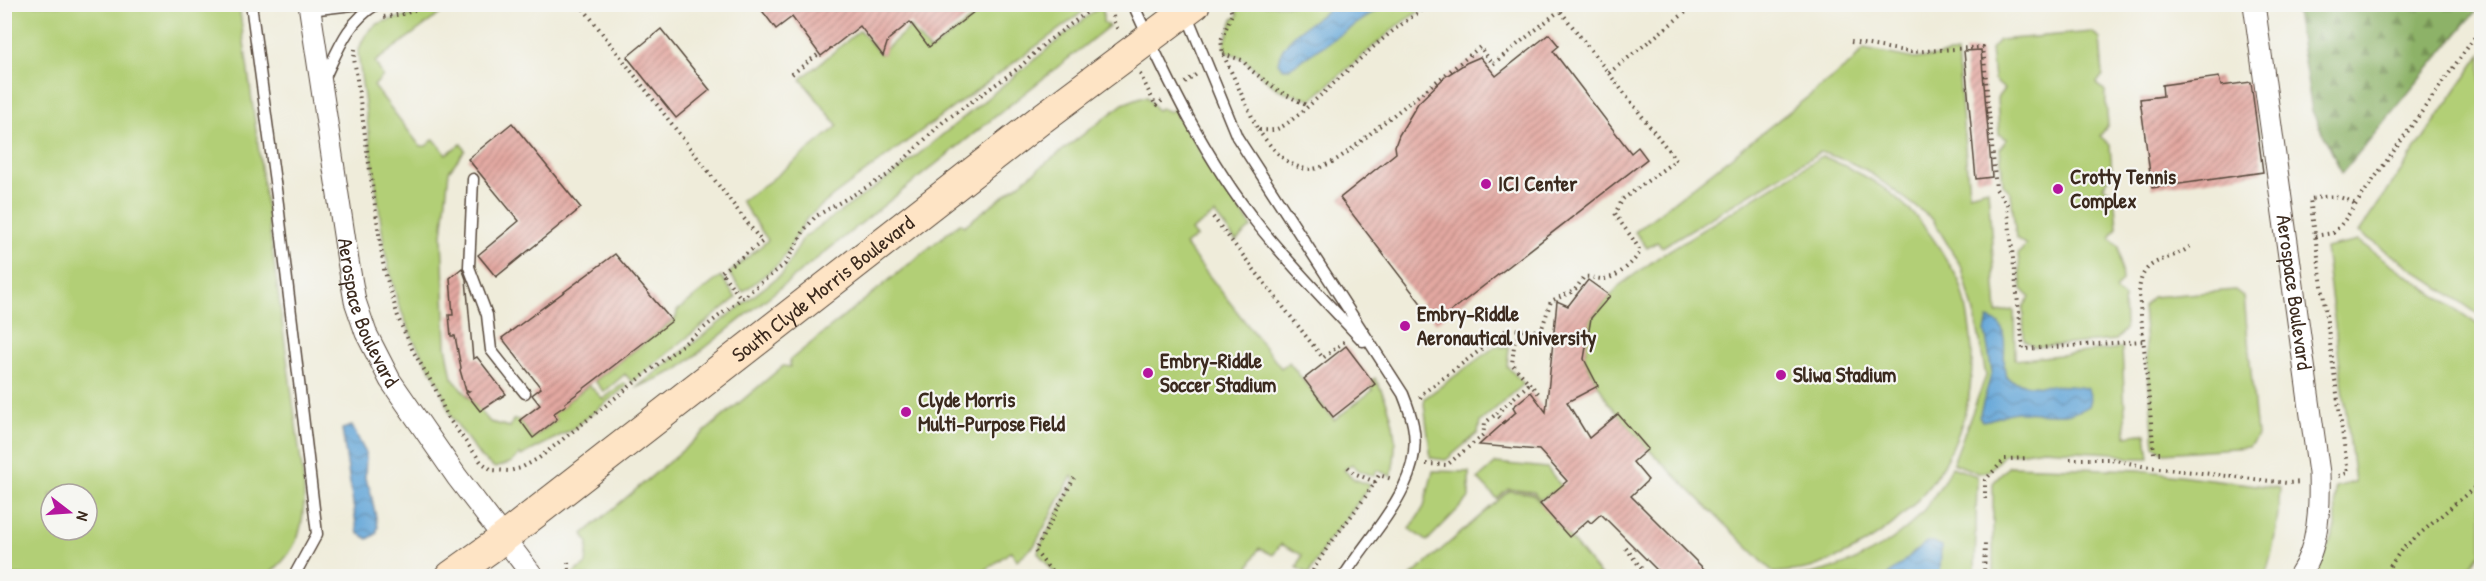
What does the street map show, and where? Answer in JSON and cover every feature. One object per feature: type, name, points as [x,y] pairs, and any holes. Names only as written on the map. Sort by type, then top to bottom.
[{"type":"main road","name":"South Clyde Morris Boulevard","points":[[451,576],[1040,120],[1149,40],[1188,7]]},
{"type":"street","name":"Aerospace Boulevard","points":[[2254,4],[2319,480],[2318,522],[2312,546],[2299,576]]},
{"type":"street","name":"Aerospace Boulevard","points":[[310,7],[355,301],[366,333],[390,380],[457,477],[533,576]]},
{"type":"lane","points":[[251,4],[278,204],[317,534],[294,576]]},
{"type":"lane","points":[[310,7],[361,4]]},
{"type":"lane","points":[[321,85],[348,28],[364,12],[377,4]]},
{"type":"lane","points":[[1133,4],[1149,40],[1207,149],[1242,203],[1259,226],[1383,362]]},
{"type":"lane","points":[[1188,7],[1237,137],[1403,394],[1413,427],[1413,451],[1406,482],[1393,510],[1344,576]]},
{"type":"lane","points":[[473,179],[469,267],[487,315],[491,350],[525,393]]},
{"type":"path","points":[[375,19],[407,13],[428,4]]},
{"type":"path","points":[[580,4],[762,242],[721,272],[741,298]]},
{"type":"path","points":[[355,43],[354,58],[384,268],[399,320],[448,418],[481,462],[492,470],[509,471],[521,468],[539,458],[785,264],[805,229],[816,216],[888,175],[943,122],[1020,67],[1044,44],[1098,4]]},
{"type":"path","points":[[1229,4],[1232,14],[1221,40],[1223,54],[1258,130],[1286,161],[1308,168],[1318,168],[1345,153],[1480,47],[1493,64]]},
{"type":"path","points":[[1258,130],[1277,129],[1308,106],[1394,30],[1414,14],[1433,4]]},
{"type":"path","points":[[1418,401],[1422,394],[1508,329],[1541,331],[1551,301],[1574,291],[1584,277],[1603,279],[1613,277],[1637,257],[1640,252],[1638,245],[1621,225],[1615,213],[1623,199],[1676,160],[1559,11],[1556,4]]},
{"type":"path","points":[[1609,73],[1696,4]]},
{"type":"path","points":[[1489,68],[1559,11]]},
{"type":"path","points":[[2315,236],[2333,233],[2475,37]]},
{"type":"path","points":[[1851,42],[1911,52],[1983,47],[1996,189],[2007,204],[2023,350],[2143,341]]},
{"type":"path","points":[[792,74],[819,53]]},
{"type":"path","points":[[2070,459],[2111,459],[2142,466],[2287,483],[2319,480],[2348,473],[2310,199],[2335,195],[2344,197],[2355,204]]},
{"type":"path","points":[[1213,217],[1323,358],[1346,340],[1352,348]]},
{"type":"path","points":[[2160,453],[2154,453],[2139,280],[2148,267],[2182,253],[2192,245]]},
{"type":"path","points":[[1520,331],[1514,346],[1512,364],[1539,394]]},
{"type":"path","points":[[1423,470],[1425,461],[1447,465],[1483,435],[1485,423],[1529,384]]},
{"type":"path","points":[[1496,414],[1504,422]]},
{"type":"path","points":[[1985,499],[1985,480],[2005,459],[2028,458]]},
{"type":"path","points":[[1348,467],[1354,473],[1375,482]]},
{"type":"path","points":[[1310,576],[1337,533],[1368,495],[1379,475],[1393,479],[1394,473]]},
{"type":"path","points":[[1055,576],[1035,551],[1074,478]]},
{"type":"path","points":[[2383,576],[2402,549],[2481,481]]},
{"type":"path","points":[[1984,576],[1985,542]]},
{"type":"path","points":[[1626,549],[1647,576]]},
{"type":"path","points":[[568,562],[570,576]]},
{"type":"green space","points":[[2481,4],[2342,173],[2312,111],[2295,5]]},
{"type":"green space","points":[[4,5],[239,5],[304,484],[303,512],[298,536],[286,557],[266,576],[5,576]]},
{"type":"green space","points":[[436,5],[452,5],[375,62],[383,76],[374,86],[420,146],[426,146],[434,139],[446,154],[461,144],[465,150],[449,171],[442,235],[446,346],[452,378],[490,422],[510,427],[513,420],[520,420],[533,438],[557,420],[544,402],[546,399],[556,412],[566,405],[557,391],[566,403],[589,385],[603,399],[624,383],[627,386],[571,430],[521,456],[520,454],[512,462],[495,468],[481,458],[451,416],[438,382],[414,341],[398,303],[385,252],[358,53],[364,38],[380,23],[412,15]]},
{"type":"green space","points":[[989,5],[1092,5],[833,196],[807,218],[780,263],[743,292],[729,273],[768,240],[741,201],[770,181],[838,126],[801,79],[860,30],[880,54],[910,27],[930,51]]},
{"type":"green space","points":[[1240,5],[1429,5],[1397,26],[1312,99],[1276,88],[1247,62],[1227,53],[1224,45],[1233,19],[1238,16],[1236,7]]},
{"type":"green space","points":[[1103,6],[1103,22],[1109,26],[677,370],[636,388],[783,273],[803,238],[898,171]]},
{"type":"green space","name":"Crotty Tennis Complex","points":[[2092,32],[2100,39],[2103,75],[2096,84],[2105,91],[2108,125],[2100,136],[2110,145],[2112,175],[2103,186],[2114,194],[2117,227],[2110,238],[2119,247],[2122,281],[2115,290],[2124,298],[2125,329],[2116,340],[2035,347],[2024,340],[2023,307],[2030,297],[2022,289],[2018,254],[2026,245],[2016,238],[2011,193],[2003,184],[2000,148],[2007,139],[1999,134],[1997,98],[2004,89],[1994,80],[1991,49],[1999,40]]},
{"type":"green space","points":[[1864,49],[1915,59],[1957,53],[1969,194],[1988,189],[1997,313],[2014,310],[2015,360],[2122,348],[2126,436],[2146,433],[2149,458],[2130,458],[2112,453],[2043,449],[2004,455],[1988,472],[1978,473],[1953,463],[1986,376],[1977,325],[1962,268],[1933,220],[1866,170],[1845,160],[1820,152],[1662,247],[1657,242],[1647,248],[1635,232],[1850,64]]},
{"type":"green space","points":[[2481,54],[2482,316],[2359,232]]},
{"type":"green space","points":[[1147,97],[1157,110],[1161,108],[1170,112],[1175,108],[1180,113],[1176,115],[1178,119],[1182,118],[1205,160],[1252,227],[1236,241],[1215,214],[1191,231],[1196,237],[1185,245],[1281,368],[1289,362],[1334,420],[1373,390],[1371,388],[1375,384],[1372,380],[1375,378],[1386,402],[1395,438],[1391,476],[1377,470],[1374,476],[1358,470],[1352,464],[1344,470],[1354,479],[1370,485],[1327,542],[1309,574],[1297,568],[1302,555],[1281,544],[1273,555],[1259,548],[1244,576],[1057,576],[1038,553],[1075,480],[1072,476],[1034,546],[1017,560],[1011,551],[978,576],[574,576],[572,574],[586,564],[588,543],[583,534],[783,366],[790,367],[790,360],[960,223],[964,226],[1123,104]]},
{"type":"green space","name":"Sliwa Stadium","points":[[1822,156],[1860,174],[1892,194],[1931,236],[1957,278],[1964,295],[1971,339],[1971,378],[1964,415],[1951,450],[1932,482],[1908,510],[1879,534],[1846,554],[1810,568],[1774,573],[1648,449],[1608,402],[1584,359],[1591,318],[1620,285],[1663,254]]},
{"type":"green space","points":[[2358,241],[2481,327],[2481,553],[2460,576],[2317,576],[2336,525],[2335,487],[2355,482],[2325,248]]},
{"type":"green space","points":[[721,276],[736,298],[632,382],[625,374],[604,392],[595,381],[676,318],[677,311]]},
{"type":"green space","points":[[2235,290],[2244,297],[2257,436],[2249,447],[2164,453],[2154,446],[2143,307],[2152,297]]},
{"type":"green space","points":[[1496,346],[1509,348],[1507,366],[1524,384],[1480,422],[1478,433],[1446,460],[1431,458],[1425,398]]},
{"type":"green space","points":[[1496,463],[1547,468],[1562,487],[1540,500],[1534,492],[1508,489],[1497,499],[1478,479]]},
{"type":"green space","points":[[2009,466],[2139,470],[2280,488],[2276,533],[2265,576],[1993,576],[1993,483]]},
{"type":"green space","points":[[1952,467],[1977,476],[1975,576],[1797,576],[1827,570],[1856,560],[1897,536],[1922,513]]},
{"type":"green space","points":[[1433,471],[1469,472],[1469,498],[1427,541],[1410,529],[1424,507]]},
{"type":"green space","points":[[1509,491],[1533,494],[1601,576],[1411,576]]},
{"type":"water","points":[[1335,5],[1385,5],[1290,68],[1282,68],[1278,63],[1292,37]]},
{"type":"water","points":[[1988,319],[2000,324],[2003,331],[2006,377],[2026,384],[2088,389],[2091,399],[2089,406],[2073,413],[2014,412],[1982,421],[1979,417],[1992,372],[1985,331]]},
{"type":"water","points":[[352,426],[366,454],[365,479],[370,489],[378,527],[376,534],[368,539],[358,533],[342,429]]},
{"type":"water","points":[[1926,542],[1934,542],[1941,546],[1940,576],[1887,576]]},
{"type":"building","points":[[757,4],[984,4],[929,47],[910,22],[888,40],[883,56],[860,26],[821,56],[792,17],[776,29]]},
{"type":"building","points":[[661,29],[710,90],[676,118],[627,57]]},
{"type":"building","name":"ICI Center","points":[[1549,34],[1559,46],[1553,51],[1631,153],[1638,147],[1647,159],[1436,323],[1340,198],[1396,153],[1395,146],[1399,135],[1418,103],[1446,76],[1480,57],[1496,76]]},
{"type":"building","points":[[1981,50],[1992,177],[1976,179],[1964,51]]},
{"type":"building","points":[[2219,77],[2221,86],[2251,82],[2263,172],[2152,188],[2140,99],[2163,96],[2162,85]]},
{"type":"building","points":[[512,123],[581,208],[496,277],[478,255],[519,221],[468,159]]},
{"type":"building","points":[[615,254],[672,321],[565,403],[566,405],[553,414],[557,419],[533,438],[520,420],[540,405],[532,395],[541,388],[502,338]]},
{"type":"building","points":[[462,268],[466,279],[473,359],[477,357],[506,394],[480,411],[466,393],[469,391],[466,391],[460,370],[455,336],[451,336],[449,315],[453,315],[450,278]]},
{"type":"building","points":[[1588,280],[1610,296],[1591,318],[1584,359],[1598,386],[1567,402],[1589,438],[1618,414],[1648,449],[1633,462],[1648,480],[1631,496],[1711,576],[1663,576],[1601,514],[1591,523],[1588,520],[1569,537],[1540,504],[1567,481],[1539,450],[1479,445],[1516,412],[1513,407],[1531,392],[1546,412],[1557,301],[1568,306]]},
{"type":"building","points":[[1346,346],[1375,384],[1333,417],[1304,379]]},
{"type":"place","name":"ICI Center","points":[[1486,184]]},
{"type":"place","name":"Crotty Tennis Complex","points":[[2058,189]]},
{"type":"place","name":"Embry-Riddle Aeronautical University","points":[[1405,326]]},
{"type":"place","name":"Embry-Riddle Soccer Stadium","points":[[1148,373]]},
{"type":"place","name":"Sliwa Stadium","points":[[1781,375]]},
{"type":"place","name":"Clyde Morris Multi-Purpose Field","points":[[906,412]]}]
